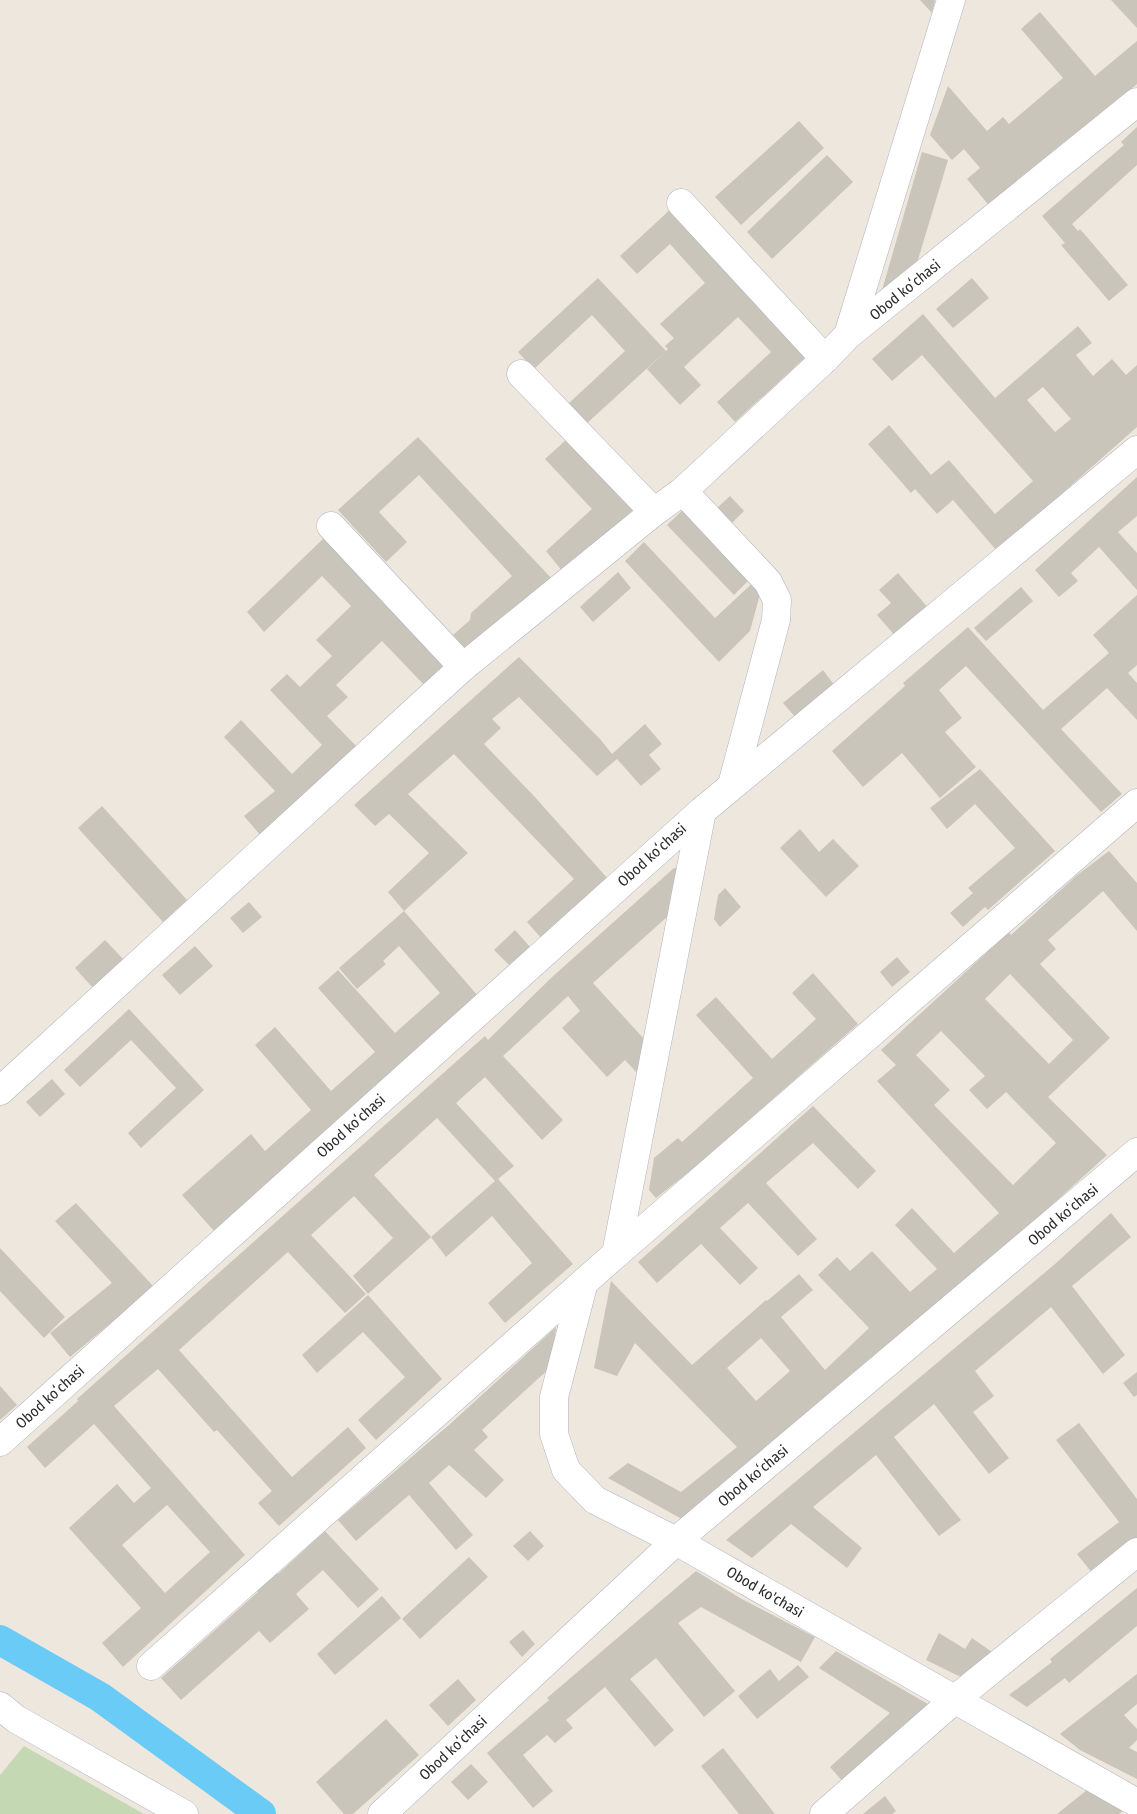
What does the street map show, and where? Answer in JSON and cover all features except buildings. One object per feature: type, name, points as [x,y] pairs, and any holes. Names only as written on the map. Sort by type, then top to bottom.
[{"type":"street","points":[[848,335],[951,0]]},
{"type":"street","name":"Obod koʻchasi","points":[[0,1091],[463,667],[683,490],[825,360],[848,335],[1137,102]]},
{"type":"street","points":[[681,203],[825,360]]},
{"type":"street","points":[[521,374],[654,512]]},
{"type":"street","name":"Obod koʻchasi","points":[[0,1442],[702,811],[1137,450]]},
{"type":"street","points":[[683,490],[768,582],[777,600],[776,620],[732,785]]},
{"type":"street","points":[[331,526],[463,667]]},
{"type":"street","points":[[151,1666],[584,1282],[1137,803]]},
{"type":"street","name":"Obod koʻchasi","points":[[616,1254],[702,811]]},
{"type":"street","name":"Obod koʻchasi","points":[[382,1814],[676,1541],[1137,1152]]},
{"type":"street","name":"Obod ko'chasi","points":[[584,1282],[554,1397],[554,1434],[566,1470],[595,1500],[676,1541],[1137,1804]]},
{"type":"street","points":[[824,1814],[954,1700],[1137,1552]]},
{"type":"street","points":[[5,1716],[184,1814]]},
{"type":"green space","points":[[24,1746],[144,1814],[0,1814],[0,1775]]},
{"type":"waterway","points":[[0,1640],[100,1697],[261,1814]]}]
